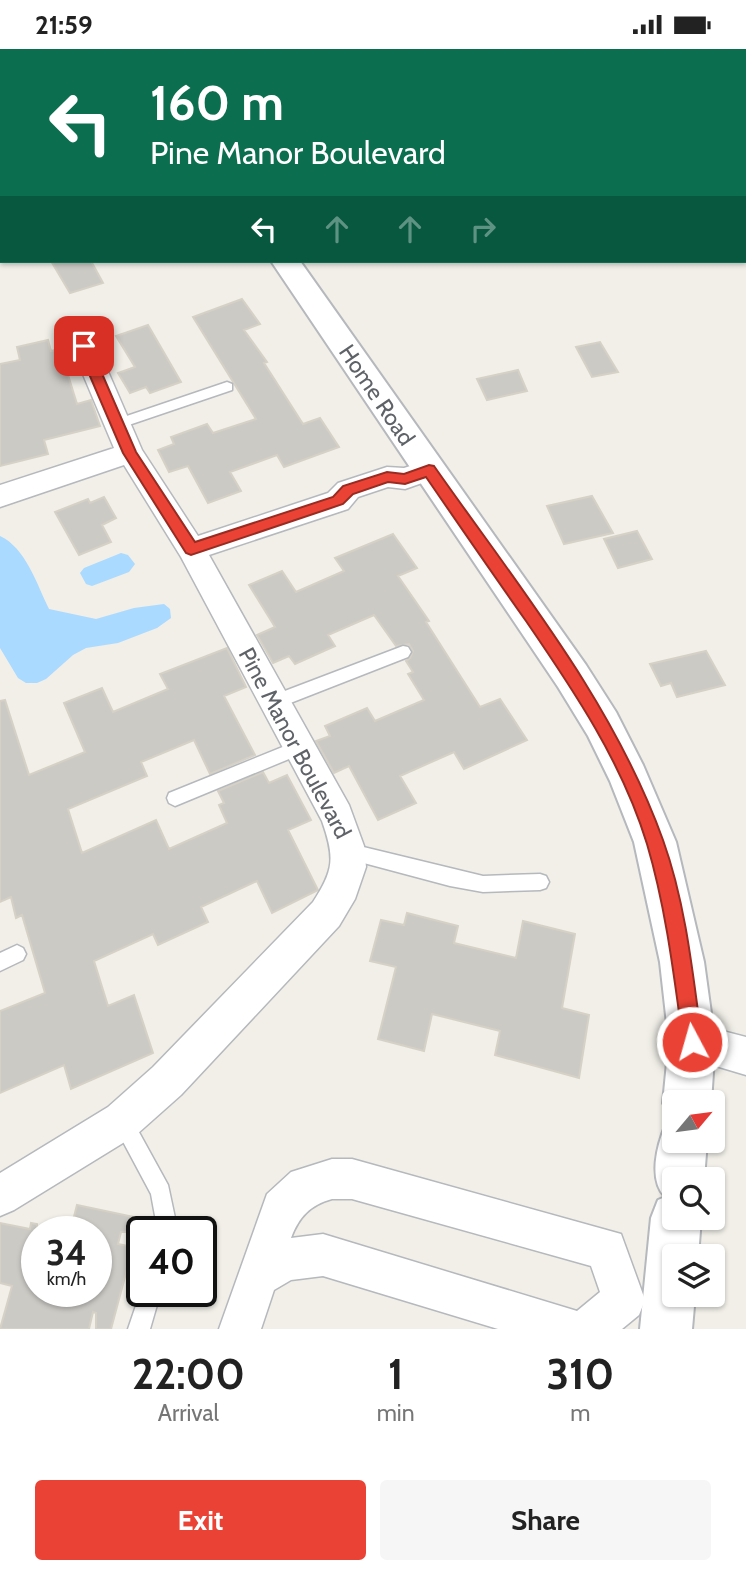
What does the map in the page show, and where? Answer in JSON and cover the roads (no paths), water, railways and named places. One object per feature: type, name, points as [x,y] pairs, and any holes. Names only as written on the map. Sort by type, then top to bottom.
[{"type":"street","name":"Home Road","points":[[286,263],[417,475],[572,676],[602,724],[629,778],[655,842],[682,962],[692,1042],[688,1090]]},
{"type":"street","name":"Pine Manor Boulevard","points":[[0,1196],[122,1121],[167,1081],[326,914],[346,884],[351,852],[337,816],[191,549],[130,453],[84,346]]},
{"type":"street","points":[[0,496],[130,453]]},
{"type":"street","points":[[191,549],[338,501],[355,505],[396,491],[417,475]]},
{"type":"street","points":[[692,1042],[746,1056]]},
{"type":"street","points":[[240,1329],[281,1208],[305,1186],[332,1179],[352,1179],[606,1249],[653,1314]]},
{"type":"street","points":[[653,1314],[673,1230]]},
{"type":"street","points":[[257,1277],[282,1261],[299,1256],[323,1255],[569,1329]]},
{"type":"street","points":[[588,1329],[653,1314]]},
{"type":"lane","points":[[117,424],[227,387]]},
{"type":"lane","points":[[275,702],[403,652]]},
{"type":"lane","points":[[175,798],[300,747]]},
{"type":"lane","points":[[351,852],[483,884],[540,882]]},
{"type":"lane","points":[[0,962],[17,954]]},
{"type":"lane","points":[[122,1121],[161,1192],[165,1216]]},
{"type":"lane","points":[[139,1329],[146,1307]]},
{"type":"water","points":[[0,536],[24,558],[49,609],[96,619],[134,608],[164,604],[170,609],[171,618],[157,628],[118,643],[86,648],[73,655],[46,679],[37,683],[26,683],[18,678],[0,648]]},
{"type":"water","points":[[121,553],[128,555],[135,564],[129,572],[92,586],[86,584],[80,573],[84,568]]}]
